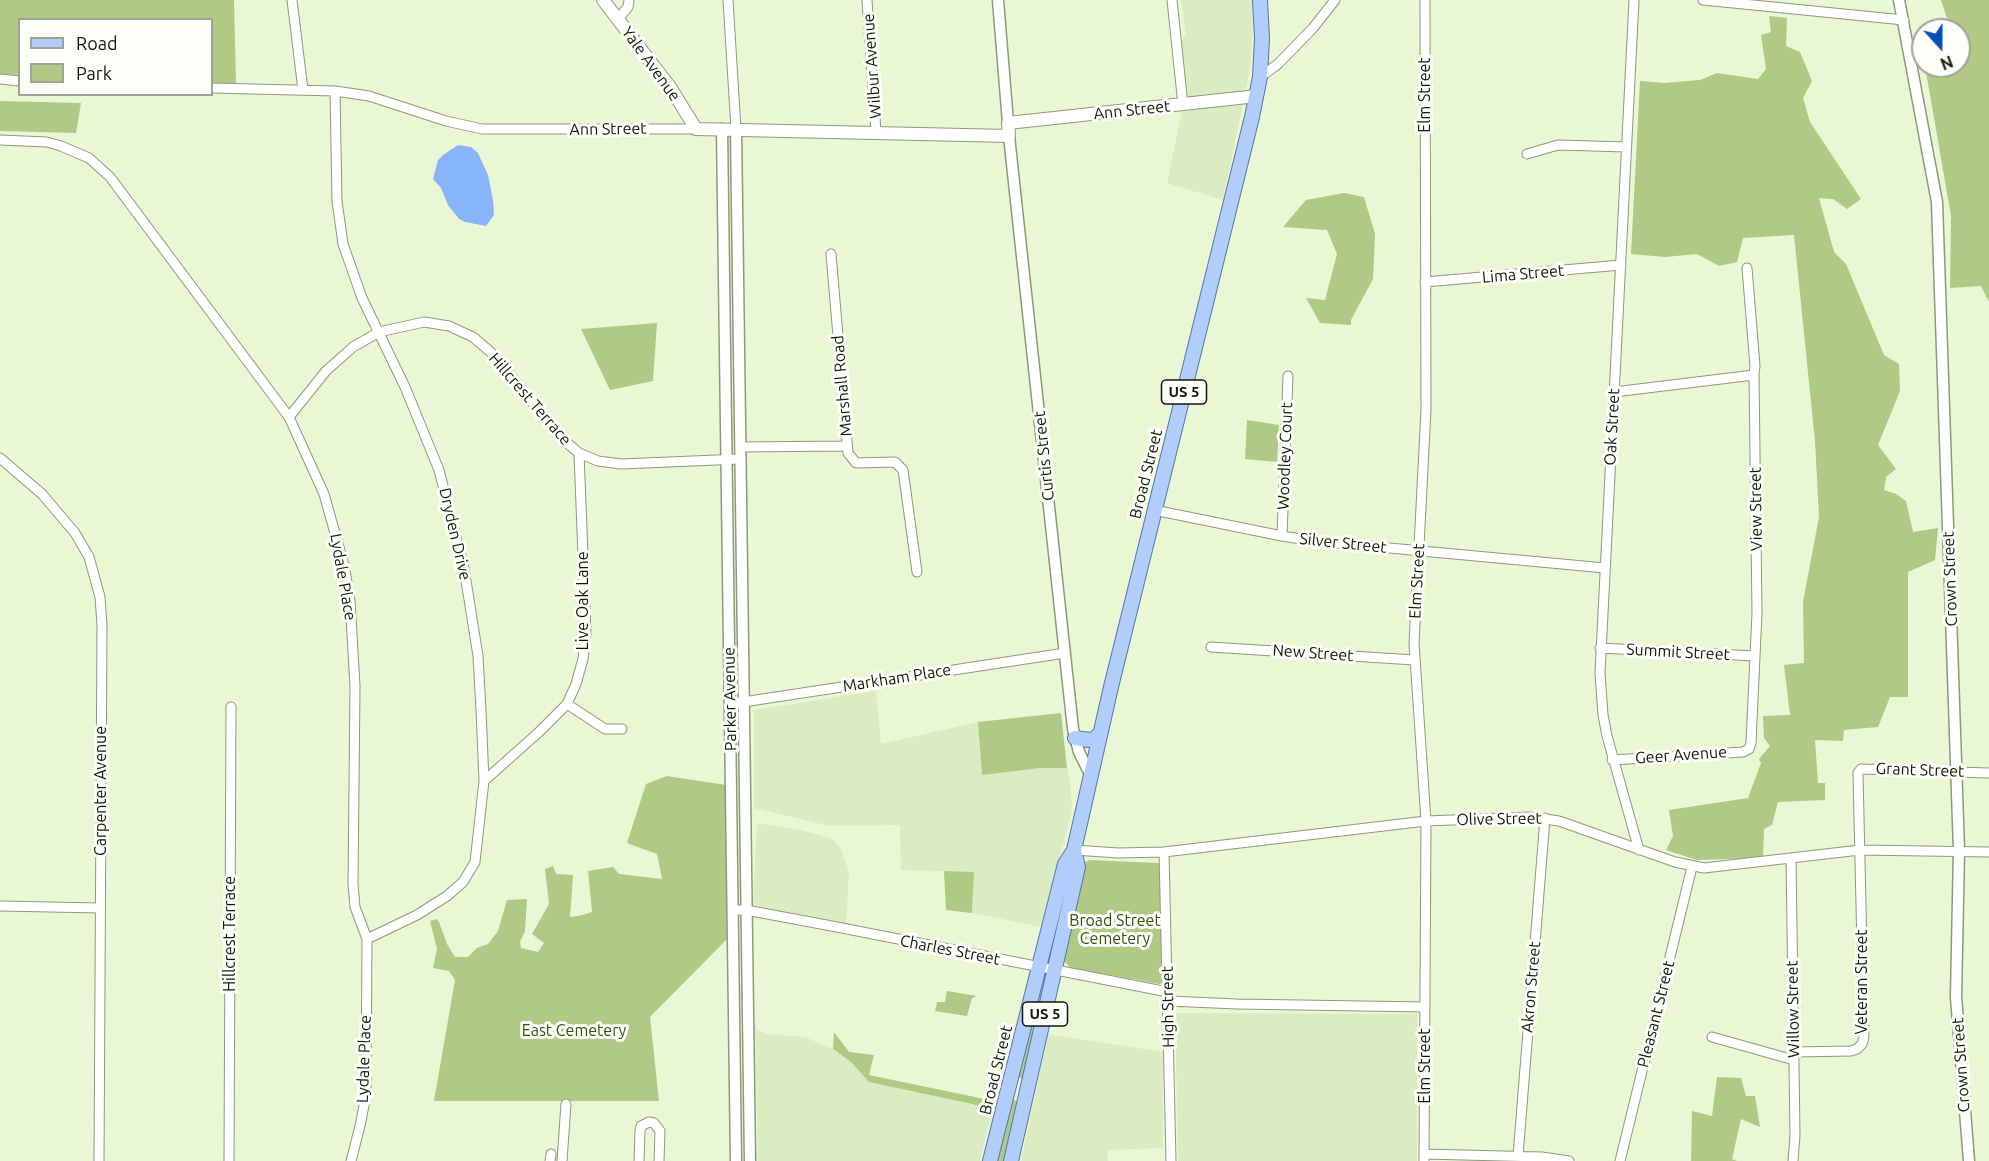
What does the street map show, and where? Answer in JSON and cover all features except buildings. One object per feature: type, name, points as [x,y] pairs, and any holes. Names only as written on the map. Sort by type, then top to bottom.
[{"type":"main road","name":"Yale Avenue","points":[[603,0],[670,87],[696,129]]},
{"type":"main road","name":"Broad Street","points":[[990,1161],[1065,864],[1074,850],[1090,774],[1154,510],[1257,96],[1262,38],[1260,0]]},
{"type":"main road","name":"Ann Street","points":[[696,129],[876,132],[1009,130],[1257,96]]},
{"type":"main road","points":[[1075,738],[1089,740],[1100,734]]},
{"type":"main road","name":"Broad Street","points":[[1011,1161],[1078,867],[1074,850]]},
{"type":"main road","points":[[1008,1087],[1028,1092]]},
{"type":"street","points":[[292,0],[303,90]]},
{"type":"street","points":[[618,19],[628,7],[629,0]]},
{"type":"street","points":[[728,0],[736,129]]},
{"type":"street","name":"Wilbur Avenue","points":[[867,0],[876,132]]},
{"type":"street","name":"Curtis Street","points":[[998,0],[1009,130],[1075,738],[1090,774]]},
{"type":"street","points":[[1172,0],[1183,105]]},
{"type":"street","points":[[1260,77],[1278,64],[1314,28],[1335,0]]},
{"type":"street","name":"Elm Street","points":[[1424,1158],[1426,820],[1414,660],[1426,410],[1425,0]]},
{"type":"street","name":"Oak Street","points":[[1635,0],[1600,673],[1603,715],[1612,760],[1638,850]]},
{"type":"street","points":[[1703,0],[1766,3],[1904,20]]},
{"type":"street","name":"Crown Street","points":[[1899,0],[1937,202],[1959,851],[1956,997],[1968,1161]]},
{"type":"street","points":[[0,79],[18,81]]},
{"type":"street","name":"Ann Street","points":[[213,88],[335,91],[369,96],[446,121],[482,129],[696,129]]},
{"type":"street","name":"Dryden Drive","points":[[335,91],[336,170],[339,223],[343,244],[355,280],[405,387],[439,470],[464,568],[478,656],[484,781],[475,862],[463,882],[447,896],[417,915],[367,939]]},
{"type":"street","name":"Parker Avenue","points":[[722,129],[736,1161]]},
{"type":"street","name":"Parker Avenue","points":[[736,129],[750,1161]]},
{"type":"street","name":"Lydale Place","points":[[0,140],[47,142],[62,146],[89,158],[100,167],[120,189],[289,417],[324,494],[344,565],[350,600],[355,686],[353,885],[355,907],[367,939],[366,1095],[351,1161]]},
{"type":"street","points":[[1527,154],[1558,144],[1626,147]]},
{"type":"street","points":[[723,246],[737,246]]},
{"type":"street","name":"Marshall Road","points":[[740,453],[847,446],[831,254]]},
{"type":"street","name":"Lima Street","points":[[1425,282],[1621,265]]},
{"type":"street","name":"View Street","points":[[1747,268],[1755,357],[1757,589],[1749,749]]},
{"type":"street","name":"Hillcrest Terrace","points":[[289,417],[326,371],[353,347],[379,332],[424,322],[449,326],[473,337],[501,363],[560,438],[579,453],[598,461],[621,464],[726,459],[740,453]]},
{"type":"street","points":[[725,351],[739,351]]},
{"type":"street","points":[[1614,392],[1754,375]]},
{"type":"street","name":"Woodley Court","points":[[1282,536],[1288,376]]},
{"type":"street","points":[[847,446],[848,453],[856,463],[895,462],[903,470],[916,572]]},
{"type":"street","name":"Live Oak Lane","points":[[484,781],[567,704],[576,684],[583,658],[586,633],[579,453]]},
{"type":"street","name":"Carpenter Avenue","points":[[0,458],[42,494],[75,533],[89,557],[98,585],[102,625],[99,1161]]},
{"type":"street","name":"Silver Street","points":[[1154,510],[1282,536],[1605,568]]},
{"type":"street","points":[[728,582],[742,582]]},
{"type":"street","name":"New Street","points":[[1211,646],[1414,660]]},
{"type":"street","name":"Summit Street","points":[[1600,648],[1755,656]]},
{"type":"street","name":"Markham Place","points":[[730,704],[1065,653]]},
{"type":"street","points":[[567,704],[605,729],[622,729]]},
{"type":"street","name":"Hillcrest Terrace","points":[[229,1161],[231,707]]},
{"type":"street","name":"Geer Avenue","points":[[1612,760],[1743,752],[1749,749]]},
{"type":"street","name":"Grant Street","points":[[1860,850],[1858,773],[1861,769],[1989,772]]},
{"type":"street","points":[[731,816],[745,816]]},
{"type":"street","name":"Olive Street","points":[[1074,850],[1118,853],[1164,852],[1426,820],[1545,818],[1559,820],[1638,850],[1692,867],[1717,867],[1860,850],[1989,852]]},
{"type":"street","name":"Akron Street","points":[[1518,1156],[1545,818]]},
{"type":"street","name":"Veteran Street","points":[[1794,1056],[1851,1051],[1862,1044],[1864,1037],[1860,850]]},
{"type":"street","name":"High Street","points":[[1164,852],[1171,1161]]},
{"type":"street","name":"Willow Street","points":[[1791,858],[1795,1135],[1793,1161]]},
{"type":"street","name":"Pleasant Street","points":[[1620,1161],[1692,867]]},
{"type":"street","points":[[0,906],[100,908]]},
{"type":"street","name":"Charles Street","points":[[733,910],[746,910],[1055,970],[1168,997],[1237,1004],[1425,1006]]},
{"type":"street","points":[[1712,1037],[1794,1056]]},
{"type":"street","points":[[735,1046],[748,1045]]},
{"type":"street","points":[[562,1161],[566,1104]]},
{"type":"street","points":[[639,1161],[639,1131],[645,1123],[649,1122],[658,1126],[660,1131],[659,1161]]},
{"type":"street","points":[[1424,1158],[1518,1156],[1569,1161]]},
{"type":"shaded area","points":[[1181,0],[1253,0],[1251,65],[1223,200],[1167,183],[1185,96],[1181,41],[1186,34]]},
{"type":"shaded area","points":[[876,691],[881,744],[978,722],[982,774],[1040,768],[1067,768],[1072,811],[1041,927],[972,913],[974,872],[901,870],[900,825],[830,826],[754,808],[754,710]]},
{"type":"shaded area","points":[[757,823],[801,830],[833,839],[841,849],[849,872],[846,924],[753,905]]},
{"type":"shaded area","points":[[1175,1013],[1417,1014],[1417,1161],[1178,1161]]},
{"type":"shaded area","points":[[755,1022],[757,1029],[765,1034],[805,1037],[833,1049],[851,1062],[869,1082],[980,1107],[993,1106],[980,1161],[758,1161]]},
{"type":"shaded area","points":[[1048,1034],[1163,1052],[1163,1148],[1107,1150],[1108,1161],[1021,1161]]},
{"type":"green space","points":[[0,0],[234,0],[236,85],[213,85],[213,18],[18,18],[18,75],[0,74]]},
{"type":"green space","points":[[1941,0],[1989,0],[1989,302],[1981,286],[1950,288],[1951,216],[1927,78],[1971,78],[1971,18],[1947,18]]},
{"type":"green space","points":[[1769,16],[1787,18],[1786,46],[1800,52],[1812,81],[1803,98],[1810,122],[1861,199],[1847,209],[1833,199],[1819,198],[1834,252],[1846,264],[1884,355],[1899,364],[1900,391],[1878,445],[1896,469],[1886,477],[1884,490],[1906,501],[1913,532],[1938,528],[1935,560],[1908,572],[1908,697],[1890,697],[1878,727],[1844,730],[1843,741],[1815,740],[1818,783],[1825,783],[1825,800],[1778,802],[1772,825],[1764,829],[1763,858],[1697,860],[1666,850],[1673,836],[1669,810],[1748,798],[1761,763],[1759,759],[1770,746],[1764,738],[1763,716],[1790,715],[1784,665],[1804,663],[1803,602],[1819,517],[1815,441],[1794,235],[1743,238],[1737,262],[1719,266],[1697,254],[1665,257],[1631,254],[1640,81],[1665,83],[1700,80],[1717,73],[1758,79],[1766,69],[1761,35],[1771,32]]},
{"type":"green space","points":[[0,101],[81,103],[76,133],[0,131]]},
{"type":"green space","points":[[1344,193],[1364,197],[1375,234],[1373,279],[1351,320],[1351,325],[1320,323],[1306,298],[1325,300],[1337,254],[1327,230],[1283,227],[1306,200]]},
{"type":"green space","points":[[657,323],[653,381],[610,390],[581,329]]},
{"type":"green space","points":[[1247,420],[1279,425],[1277,462],[1245,459]]},
{"type":"green space","points":[[1061,713],[1067,768],[1040,768],[982,775],[978,722]]},
{"type":"green space","name":"East Cemetery","points":[[667,776],[726,785],[729,937],[650,1017],[659,1101],[434,1101],[455,980],[449,971],[433,968],[437,949],[430,921],[436,919],[439,922],[447,944],[455,957],[468,957],[477,948],[488,944],[498,931],[507,900],[527,899],[525,931],[520,942],[521,948],[538,952],[544,943],[532,934],[549,904],[545,869],[553,866],[556,874],[573,875],[570,917],[592,912],[588,871],[613,867],[619,874],[662,879],[657,854],[627,843],[646,784]]},
{"type":"green space","name":"Broad Street Cemetery","points":[[1089,860],[1160,863],[1162,981],[1160,984],[1071,968],[1062,959],[1084,863]]},
{"type":"green space","points":[[944,871],[974,872],[972,913],[946,910]]},
{"type":"green space","points":[[1040,986],[1046,987],[1025,1078],[1022,1079],[1018,1076]]},
{"type":"green space","points":[[947,991],[977,996],[972,998],[967,1016],[935,1011],[937,1002],[945,1002]]},
{"type":"green space","points":[[834,1032],[849,1052],[874,1055],[869,1075],[994,1101],[993,1106],[986,1109],[869,1082],[851,1062],[833,1049]]},
{"type":"green space","points":[[1717,1077],[1741,1078],[1746,1096],[1755,1096],[1760,1127],[1741,1119],[1732,1159],[1737,1161],[1691,1161],[1692,1111],[1712,1116]]},
{"type":"green space","points":[[1013,1100],[1019,1101],[1006,1161],[996,1161]]},
{"type":"water","points":[[458,145],[471,147],[478,153],[488,175],[494,215],[486,226],[459,219],[448,205],[441,188],[433,179],[438,160]]}]
